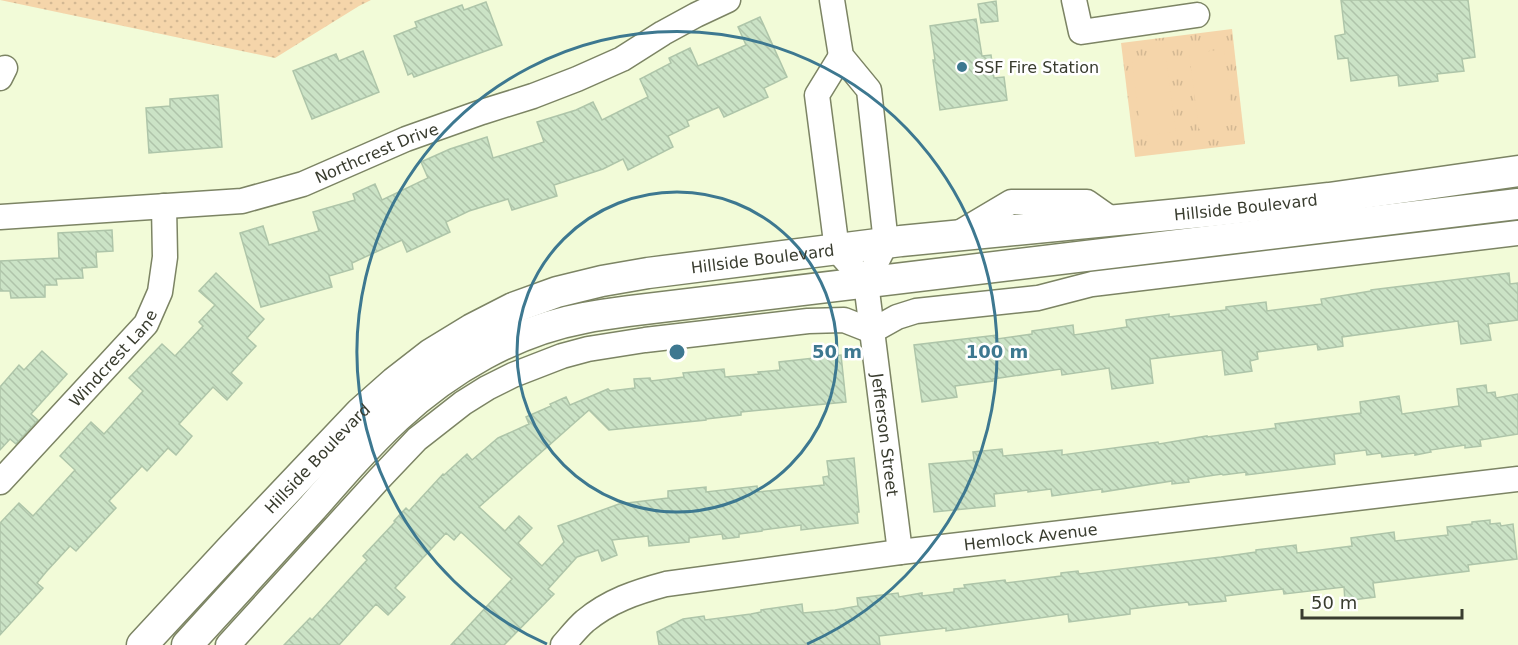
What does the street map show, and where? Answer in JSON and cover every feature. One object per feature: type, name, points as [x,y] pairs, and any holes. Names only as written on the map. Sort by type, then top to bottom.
[{"type":"main road","name":"Hillside Boulevard","points":[[142,645],[360,413],[412,368],[472,329],[557,292],[602,280],[648,273],[886,243],[1329,198],[1518,171]]},
{"type":"main road","name":"Hillside Boulevard","points":[[187,645],[398,416],[435,386],[484,355],[537,331],[583,318],[1518,204]]},
{"type":"street","name":"Northcrest Drive","points":[[0,217],[242,201],[303,184],[406,139],[577,79],[622,59],[663,33],[728,0]]},
{"type":"street","points":[[832,0],[841,56],[868,90],[886,243],[866,283],[837,250],[817,95],[841,56]]},
{"type":"street","points":[[1074,0],[1081,32],[1197,15]]},
{"type":"street","name":"Windcrest Lane","points":[[0,482],[146,324],[160,292],[165,257],[164,206]]},
{"type":"street","points":[[228,645],[417,439],[463,403],[487,388],[554,359],[588,349],[645,340],[808,321],[844,320],[872,331],[897,317],[916,311],[1038,298],[1092,284],[1518,234]]},
{"type":"street","name":"Jefferson Street","points":[[866,283],[900,552]]},
{"type":"street","name":"Hemlock Avenue","points":[[563,645],[585,621],[609,604],[636,592],[666,584],[900,552],[1518,479]]},
{"type":"green space","points":[[0,0],[371,0],[275,58]]},
{"type":"green space","points":[[1232,29],[1245,144],[1135,157],[1121,43]]},
{"type":"green space","points":[[1224,49],[1233,125],[1199,129],[1189,54]]},
{"type":"green space","points":[[1166,57],[1176,132],[1141,136],[1132,61]]},
{"type":"building","points":[[1341,0],[1468,0],[1475,57],[1462,59],[1464,71],[1437,74],[1438,81],[1399,86],[1398,75],[1351,81],[1348,58],[1338,59],[1335,36],[1345,34]]},
{"type":"building","points":[[996,1],[998,21],[981,23],[978,4]]},
{"type":"building","points":[[486,2],[502,45],[414,77],[412,73],[408,75],[394,36],[417,27],[415,22],[462,5],[464,10]]},
{"type":"building","points":[[760,17],[787,77],[764,88],[768,97],[724,117],[719,107],[687,121],[689,126],[668,136],[673,147],[628,170],[623,159],[603,169],[554,185],[557,196],[512,210],[508,199],[469,211],[446,222],[450,232],[407,252],[402,240],[352,263],[353,269],[329,276],[332,287],[261,307],[240,233],[263,226],[269,245],[319,231],[313,212],[355,200],[353,194],[375,184],[382,200],[428,178],[421,162],[450,149],[487,137],[493,158],[544,142],[537,122],[576,110],[593,102],[602,120],[648,97],[640,79],[671,63],[669,58],[690,48],[698,66],[746,45],[738,27]]},
{"type":"building","name":"SSF Fire Station","points":[[976,19],[982,56],[991,55],[994,78],[1004,77],[1007,100],[940,110],[930,26]]},
{"type":"building","points":[[363,51],[379,92],[312,119],[293,71],[336,54],[339,61]]},
{"type":"building","points":[[218,95],[222,147],[149,153],[146,108],[170,106],[170,99]]},
{"type":"building","points":[[112,230],[113,251],[96,252],[97,267],[82,268],[83,278],[56,279],[57,285],[45,285],[45,297],[11,298],[10,291],[0,291],[0,261],[59,258],[58,233]]},
{"type":"building","points":[[216,273],[264,319],[247,338],[256,346],[231,373],[242,383],[227,400],[213,387],[179,424],[192,436],[176,455],[168,448],[147,471],[142,466],[109,501],[116,508],[76,551],[70,546],[46,572],[37,583],[43,588],[0,635],[0,523],[19,503],[33,516],[75,470],[60,456],[91,422],[104,434],[143,391],[129,378],[162,344],[175,356],[203,326],[199,322],[215,305],[199,291]]},
{"type":"building","points":[[1509,273],[1510,284],[1518,283],[1518,320],[1488,324],[1491,340],[1461,344],[1458,321],[1342,337],[1343,346],[1318,350],[1317,344],[1257,352],[1258,359],[1250,361],[1252,371],[1225,375],[1222,350],[1150,359],[1153,383],[1112,389],[1109,368],[1062,375],[1061,369],[955,386],[957,397],[922,402],[914,345],[997,335],[997,339],[1073,325],[1074,335],[1127,327],[1126,320],[1226,310],[1226,307],[1266,302],[1267,311],[1322,304],[1321,299],[1371,290]]},
{"type":"building","points":[[42,351],[67,374],[31,414],[38,420],[16,444],[10,439],[0,450],[0,387],[19,365],[24,370]]},
{"type":"building","points":[[841,355],[846,402],[741,412],[741,415],[706,420],[609,430],[589,410],[479,507],[505,531],[519,516],[532,528],[518,543],[542,566],[564,542],[558,526],[619,504],[668,498],[668,491],[706,487],[706,492],[757,486],[758,492],[824,485],[823,477],[829,476],[827,461],[854,458],[858,523],[801,530],[801,525],[739,534],[739,537],[723,539],[722,534],[689,538],[689,542],[649,546],[648,536],[612,540],[617,555],[602,561],[598,550],[577,557],[548,589],[554,594],[504,645],[451,645],[512,579],[461,532],[454,540],[446,533],[395,588],[405,597],[388,615],[376,604],[339,645],[284,645],[310,618],[312,620],[367,560],[363,556],[406,508],[409,511],[443,474],[467,454],[472,460],[498,438],[529,424],[526,417],[551,406],[550,404],[566,397],[570,405],[608,389],[610,391],[635,388],[634,379],[650,378],[651,381],[684,377],[683,373],[724,369],[725,377],[759,374],[758,372],[780,370],[779,362]]},
{"type":"building","points":[[1486,385],[1487,393],[1495,392],[1496,398],[1518,394],[1518,434],[1480,440],[1481,446],[1465,448],[1465,445],[1430,450],[1431,452],[1415,455],[1415,453],[1382,457],[1381,453],[1367,455],[1366,450],[1334,454],[1335,464],[1246,475],[1246,472],[1222,474],[1172,484],[1172,481],[1102,492],[1102,489],[1052,496],[1051,489],[994,494],[995,506],[934,512],[929,464],[974,460],[973,452],[1002,449],[1003,456],[1062,450],[1062,455],[1158,442],[1159,444],[1276,428],[1275,424],[1361,413],[1360,402],[1399,396],[1402,414],[1459,406],[1457,389]]},
{"type":"building","points":[[1490,520],[1490,524],[1500,523],[1501,526],[1513,524],[1517,559],[1468,565],[1469,571],[1373,583],[1375,597],[1345,601],[1344,587],[1284,594],[1283,589],[1225,596],[1226,601],[1189,605],[1188,602],[1130,609],[1130,614],[1069,622],[1068,614],[946,631],[946,628],[879,636],[880,645],[659,645],[657,632],[683,619],[704,616],[705,620],[802,604],[803,613],[835,610],[858,606],[857,598],[898,593],[899,597],[922,593],[922,596],[954,592],[954,589],[965,588],[964,585],[1005,580],[1006,583],[1061,576],[1061,573],[1078,571],[1079,574],[1221,557],[1296,545],[1297,553],[1352,546],[1351,538],[1394,532],[1395,541],[1448,535],[1447,527]]},
{"type":"place","name":"SSF Fire Station","points":[[962,67]]}]
